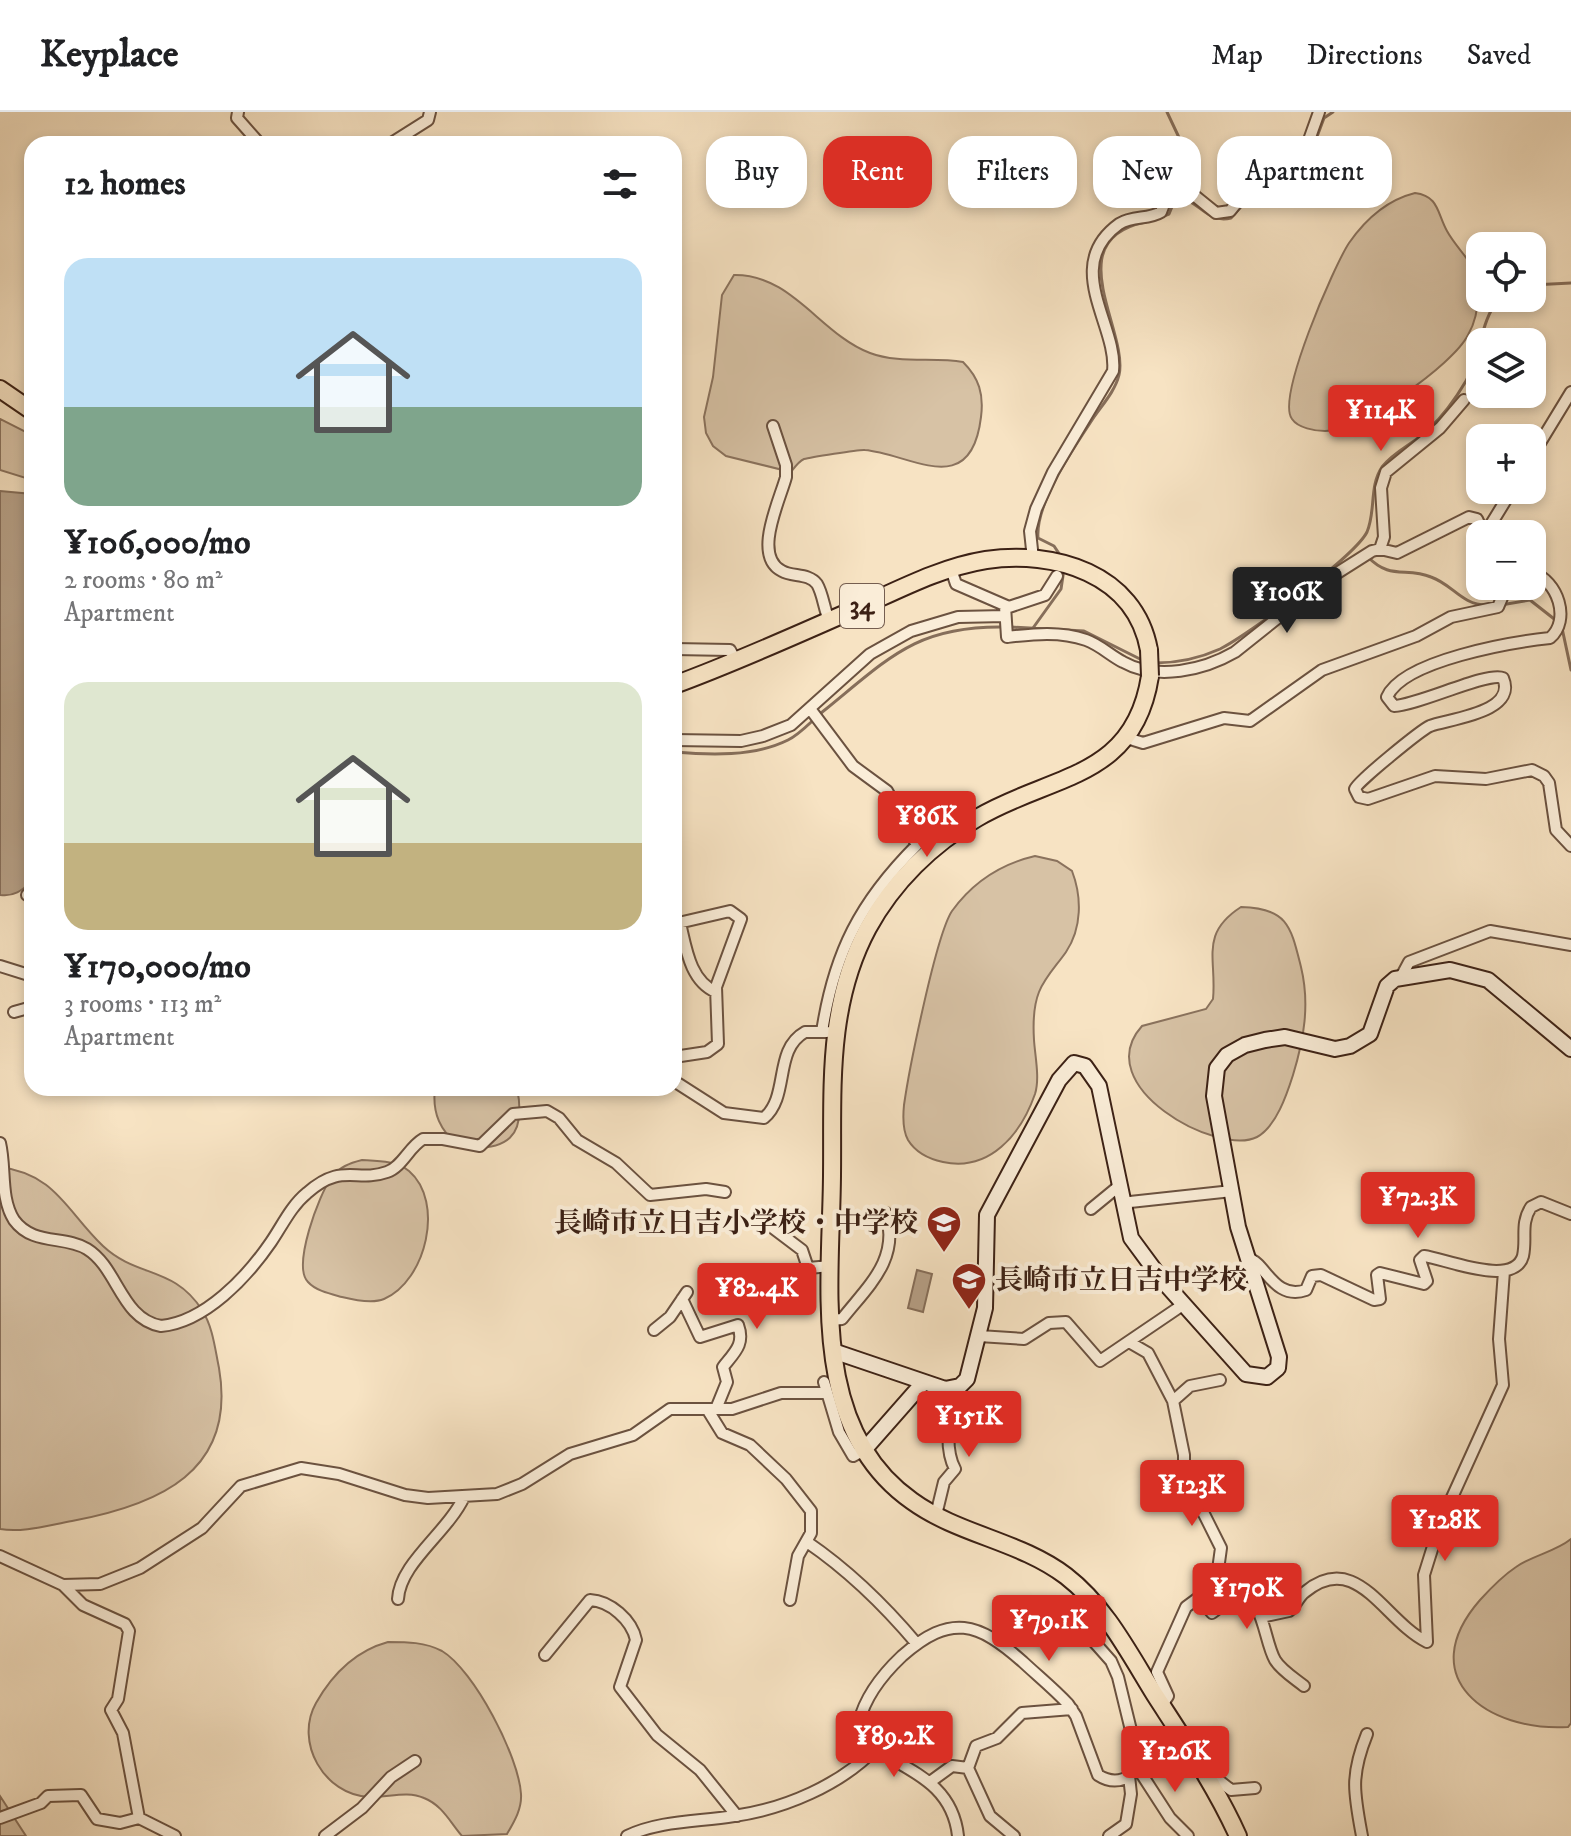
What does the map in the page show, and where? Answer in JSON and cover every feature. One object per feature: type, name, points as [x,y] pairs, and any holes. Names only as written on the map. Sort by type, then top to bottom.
[{"type":"main road","points":[[0,389],[24,406]]},
{"type":"main road","name":"34","points":[[682,682],[951,569],[985,561],[1033,559],[1108,583],[1132,607],[1145,631],[1150,676],[1142,710],[1127,738],[1101,763],[978,817],[924,856],[878,912],[860,945],[828,1032],[833,1351],[845,1414],[864,1450],[889,1481],[912,1502],[936,1515],[1049,1564],[1091,1599],[1162,1705],[1238,1836]]},
{"type":"street","points":[[238,112],[237,118],[252,136]]},
{"type":"street","points":[[403,136],[428,120],[430,112]]},
{"type":"street","points":[[1033,559],[1030,531],[1036,509],[1053,472],[1113,371],[1094,286],[1101,245],[1125,221],[1161,212],[1170,189],[1195,196],[1216,213],[1230,211],[1248,189],[1284,175],[1295,165],[1304,154],[1319,112]]},
{"type":"street","points":[[1546,433],[1571,392]]},
{"type":"street","points":[[1005,614],[1007,637],[1039,634],[1078,638],[1131,666],[1180,671],[1219,661],[1235,652],[1323,582],[1376,550],[1384,537],[1381,488],[1386,472],[1440,428],[1464,400]]},
{"type":"street","points":[[773,426],[786,465],[786,477],[766,544],[771,559],[782,572],[805,577],[817,585],[829,620]]},
{"type":"street","points":[[1376,550],[1397,553],[1469,517],[1477,520]]},
{"type":"street","points":[[682,740],[741,741],[791,725],[870,654],[911,631],[958,617],[1005,614],[1045,595],[1061,567]]},
{"type":"street","points":[[951,569],[956,584],[1005,614]]},
{"type":"street","points":[[1546,583],[1553,588],[1563,616],[1560,628],[1550,638],[1469,651],[1395,685],[1387,697],[1394,706],[1461,688],[1492,675],[1503,678],[1506,686],[1502,696],[1474,716],[1433,725],[1418,733],[1397,754],[1361,778],[1355,789],[1359,797],[1368,799],[1435,776],[1486,779],[1532,770],[1544,776],[1549,783],[1556,830],[1571,846]]},
{"type":"street","points":[[1127,738],[1143,743],[1224,718],[1250,721],[1322,670],[1416,636],[1451,617],[1500,604],[1502,600]]},
{"type":"street","points":[[682,649],[730,650],[736,661]]},
{"type":"street","points":[[682,1086],[724,1113],[764,1118],[774,1107],[791,1043],[801,1033],[828,1032],[838,961],[859,914],[877,887],[917,845],[887,791],[853,766],[811,710]]},
{"type":"street","points":[[682,923],[730,911],[741,919],[716,992],[718,1044],[707,1052],[682,1056]]},
{"type":"street","points":[[1401,977],[1409,962],[1490,931],[1571,945]]},
{"type":"street","points":[[682,938],[692,967],[708,989],[716,992]]},
{"type":"street","points":[[0,966],[24,974]]},
{"type":"street","points":[[833,1351],[923,1383],[955,1388],[967,1379],[979,1336],[987,1288],[987,1215],[1070,1064],[1085,1066],[1099,1086],[1131,1238],[1246,1374],[1259,1379],[1274,1374],[1279,1363],[1278,1351],[1238,1227],[1214,1096],[1217,1068],[1227,1055],[1245,1045],[1285,1037],[1326,1048],[1350,1046],[1370,1034],[1387,986],[1401,977],[1450,970],[1488,980],[1571,1049]]},
{"type":"street","points":[[14,1012],[24,1009]]},
{"type":"street","points":[[0,1143],[5,1197],[17,1224],[44,1240],[87,1249],[102,1262],[138,1316],[161,1326],[189,1317],[227,1291],[259,1259],[297,1203],[325,1180],[337,1175],[387,1172],[423,1139],[443,1139],[480,1146],[513,1114],[540,1110],[553,1113],[577,1140],[616,1163],[650,1195],[706,1189],[725,1192]]},
{"type":"street","points":[[1091,1209],[1119,1186]]},
{"type":"street","points":[[1124,1209],[1130,1202],[1232,1191]]},
{"type":"street","points":[[1249,1259],[1257,1261],[1271,1282],[1295,1292],[1306,1290],[1312,1276],[1321,1275],[1374,1300],[1380,1299],[1377,1275],[1380,1273],[1424,1284],[1427,1281],[1420,1260],[1424,1256],[1504,1271],[1515,1268],[1522,1260],[1523,1227],[1531,1207],[1541,1202],[1571,1214]]},
{"type":"street","points":[[832,1320],[842,1319],[883,1269],[892,1241],[886,1213]]},
{"type":"street","points":[[761,1219],[802,1250],[808,1268],[831,1266]]},
{"type":"street","points":[[1261,1617],[1289,1611],[1305,1591],[1344,1577],[1356,1580],[1400,1623],[1427,1642],[1424,1575],[1440,1524],[1503,1385],[1499,1339],[1504,1271]]},
{"type":"street","points":[[654,1330],[670,1317],[685,1296],[700,1337],[738,1325],[740,1345],[723,1367],[727,1382],[712,1410]]},
{"type":"street","points":[[979,1336],[1024,1339],[1049,1323],[1066,1322],[1100,1361],[1184,1304]]},
{"type":"street","points":[[1129,1342],[1148,1353],[1173,1401],[1184,1455],[1184,1474],[1221,1548],[1217,1577],[1199,1598],[1186,1607],[1164,1652],[1157,1672],[1168,1696],[1162,1705]]},
{"type":"street","points":[[1173,1401],[1190,1386],[1220,1380]]},
{"type":"street","points":[[63,1585],[92,1585],[118,1579],[202,1528],[241,1486],[301,1468],[339,1474],[405,1495],[464,1497],[497,1494],[522,1484],[570,1454],[633,1435],[670,1409],[732,1409],[781,1393],[825,1387],[845,1446],[853,1456],[864,1450],[923,1383]]},
{"type":"street","points":[[936,1515],[944,1482],[955,1469],[950,1460],[949,1436],[955,1388]]},
{"type":"street","points":[[712,1410],[722,1433],[750,1445],[803,1500],[813,1518],[807,1542],[798,1556],[790,1600]]},
{"type":"street","points":[[398,1599],[404,1575],[452,1522],[464,1497]]},
{"type":"street","points":[[807,1542],[830,1558],[894,1616],[917,1644]]},
{"type":"street","points":[[0,1556],[63,1585],[83,1605],[125,1624],[129,1631],[118,1699],[111,1710],[123,1733],[139,1818]]},
{"type":"street","points":[[1199,1598],[1212,1613],[1244,1593],[1261,1617],[1275,1661],[1304,1686]]},
{"type":"street","points":[[1091,1599],[1080,1610],[1080,1626],[1111,1661],[1118,1677],[1137,1767],[1170,1818],[1188,1836]]},
{"type":"street","points":[[545,1655],[580,1607],[590,1600],[616,1610],[636,1640],[620,1687],[657,1735],[700,1770],[737,1816]]},
{"type":"street","points":[[958,1836],[951,1804],[930,1782],[876,1748],[861,1733],[860,1716],[882,1678],[917,1644],[953,1627],[982,1630],[999,1641],[1072,1709],[1098,1775],[1117,1781],[1129,1776],[1137,1767]]},
{"type":"street","points":[[1014,1836],[990,1816],[968,1768],[976,1746],[997,1738],[1022,1713],[1072,1709]]},
{"type":"street","points":[[1362,1836],[1353,1787],[1354,1772],[1367,1734]]},
{"type":"street","points":[[627,1836],[683,1819],[737,1816],[795,1800],[843,1774],[876,1748]]},
{"type":"street","points":[[325,1836],[362,1808],[391,1777],[415,1761]]},
{"type":"street","points":[[930,1782],[952,1766],[968,1768]]},
{"type":"street","points":[[1109,1836],[1126,1824],[1131,1794],[1129,1776]]},
{"type":"street","points":[[1207,1779],[1217,1779],[1231,1790],[1255,1788]]},
{"type":"street","points":[[1,1816],[41,1803],[48,1796],[73,1792],[81,1795],[97,1819],[120,1823],[139,1818],[175,1836]]},
{"type":"shaded area","points":[[1415,193],[1433,202],[1447,231],[1466,257],[1466,312],[1476,312],[1471,328],[1466,328],[1466,337],[1459,348],[1444,363],[1381,409],[1340,428],[1325,431],[1302,427],[1292,419],[1289,406],[1299,360],[1320,303],[1355,235],[1378,212],[1392,208],[1392,203]]},
{"type":"shaded area","points":[[734,275],[754,277],[773,284],[836,333],[870,353],[893,358],[963,362],[977,380],[982,401],[975,443],[965,458],[952,465],[936,466],[861,450],[804,459],[791,472],[726,456],[713,446],[706,433],[704,417],[713,377],[722,295]]},
{"type":"shaded area","points":[[0,419],[24,431],[24,478],[0,470]]},
{"type":"shaded area","points":[[0,491],[24,493],[24,887],[10,895],[0,895]]},
{"type":"shaded area","points":[[1035,856],[1057,861],[1072,871],[1078,891],[1079,912],[1071,943],[1044,981],[1036,1004],[1035,1094],[1012,1136],[989,1155],[960,1164],[933,1159],[919,1152],[908,1140],[904,1128],[904,1109],[911,1063],[938,947],[952,911],[979,883],[999,869]]},
{"type":"shaded area","points":[[1241,907],[1269,911],[1285,922],[1301,967],[1305,1008],[1297,1062],[1280,1109],[1264,1132],[1257,1137],[1239,1140],[1215,1137],[1165,1112],[1144,1093],[1132,1071],[1130,1049],[1142,1026],[1206,1009],[1213,999],[1215,937],[1219,927]]},
{"type":"shaded area","points":[[435,1096],[518,1096],[519,1119],[510,1138],[501,1143],[490,1147],[460,1147],[447,1135],[435,1106]]},
{"type":"shaded area","points":[[362,1160],[393,1163],[409,1171],[420,1185],[428,1220],[426,1240],[411,1276],[399,1290],[374,1301],[324,1292],[311,1285],[304,1274],[303,1261],[309,1230],[326,1187],[341,1168]]},
{"type":"shaded area","points":[[0,1167],[19,1171],[48,1186],[103,1246],[129,1263],[180,1286],[206,1317],[219,1368],[221,1404],[216,1434],[203,1458],[184,1478],[134,1505],[36,1528],[0,1529]]},
{"type":"shaded area","points":[[917,1270],[932,1274],[923,1312],[908,1308]]},
{"type":"shaded area","points":[[1571,1539],[1571,1723],[1568,1727],[1538,1726],[1511,1720],[1487,1710],[1468,1695],[1457,1676],[1454,1653],[1461,1628],[1480,1600],[1507,1574]]},
{"type":"shaded area","points":[[388,1642],[422,1644],[442,1651],[468,1676],[481,1695],[504,1738],[521,1794],[517,1815],[507,1834],[462,1836],[441,1809],[430,1801],[411,1795],[369,1797],[353,1794],[327,1777],[317,1764],[309,1734],[310,1718],[316,1703],[330,1682],[355,1657]]},
{"type":"shaded area","points":[[0,1796],[26,1836],[0,1836]]},
{"type":"waterway","points":[[1167,112],[1178,136]]},
{"type":"waterway","points":[[1153,220],[1169,214],[1176,197],[1191,202],[1215,218],[1231,218],[1251,195],[1298,173],[1309,158],[1324,118],[1333,112]]},
{"type":"waterway","points":[[1062,558],[1054,546],[1038,538],[1043,508],[1067,459],[1112,392],[1119,375],[1119,356],[1101,266],[1106,247],[1120,232],[1146,222]]},
{"type":"waterway","points":[[1546,284],[1571,283]]},
{"type":"waterway","points":[[1155,663],[1196,657],[1220,649],[1275,613],[1343,559],[1367,532],[1375,482],[1382,467],[1440,418],[1466,381],[1490,312]]},
{"type":"waterway","points":[[1368,557],[1391,571],[1431,577],[1470,602],[1486,605]]},
{"type":"waterway","points":[[1033,628],[1061,589],[1064,569]]},
{"type":"waterway","points":[[1501,605],[1530,600],[1558,622]]},
{"type":"waterway","points":[[682,753],[731,754],[775,746],[798,734],[869,674],[906,648],[948,632],[1003,627]]},
{"type":"waterway","points":[[1011,627],[1084,631],[1144,661]]},
{"type":"waterway","points":[[1562,628],[1571,670]]},
{"type":"place","name":"長崎市立日吉小学校・中学校","points":[[944,1254]]},
{"type":"place","name":"長崎市立日吉中学校","points":[[969,1311]]}]
